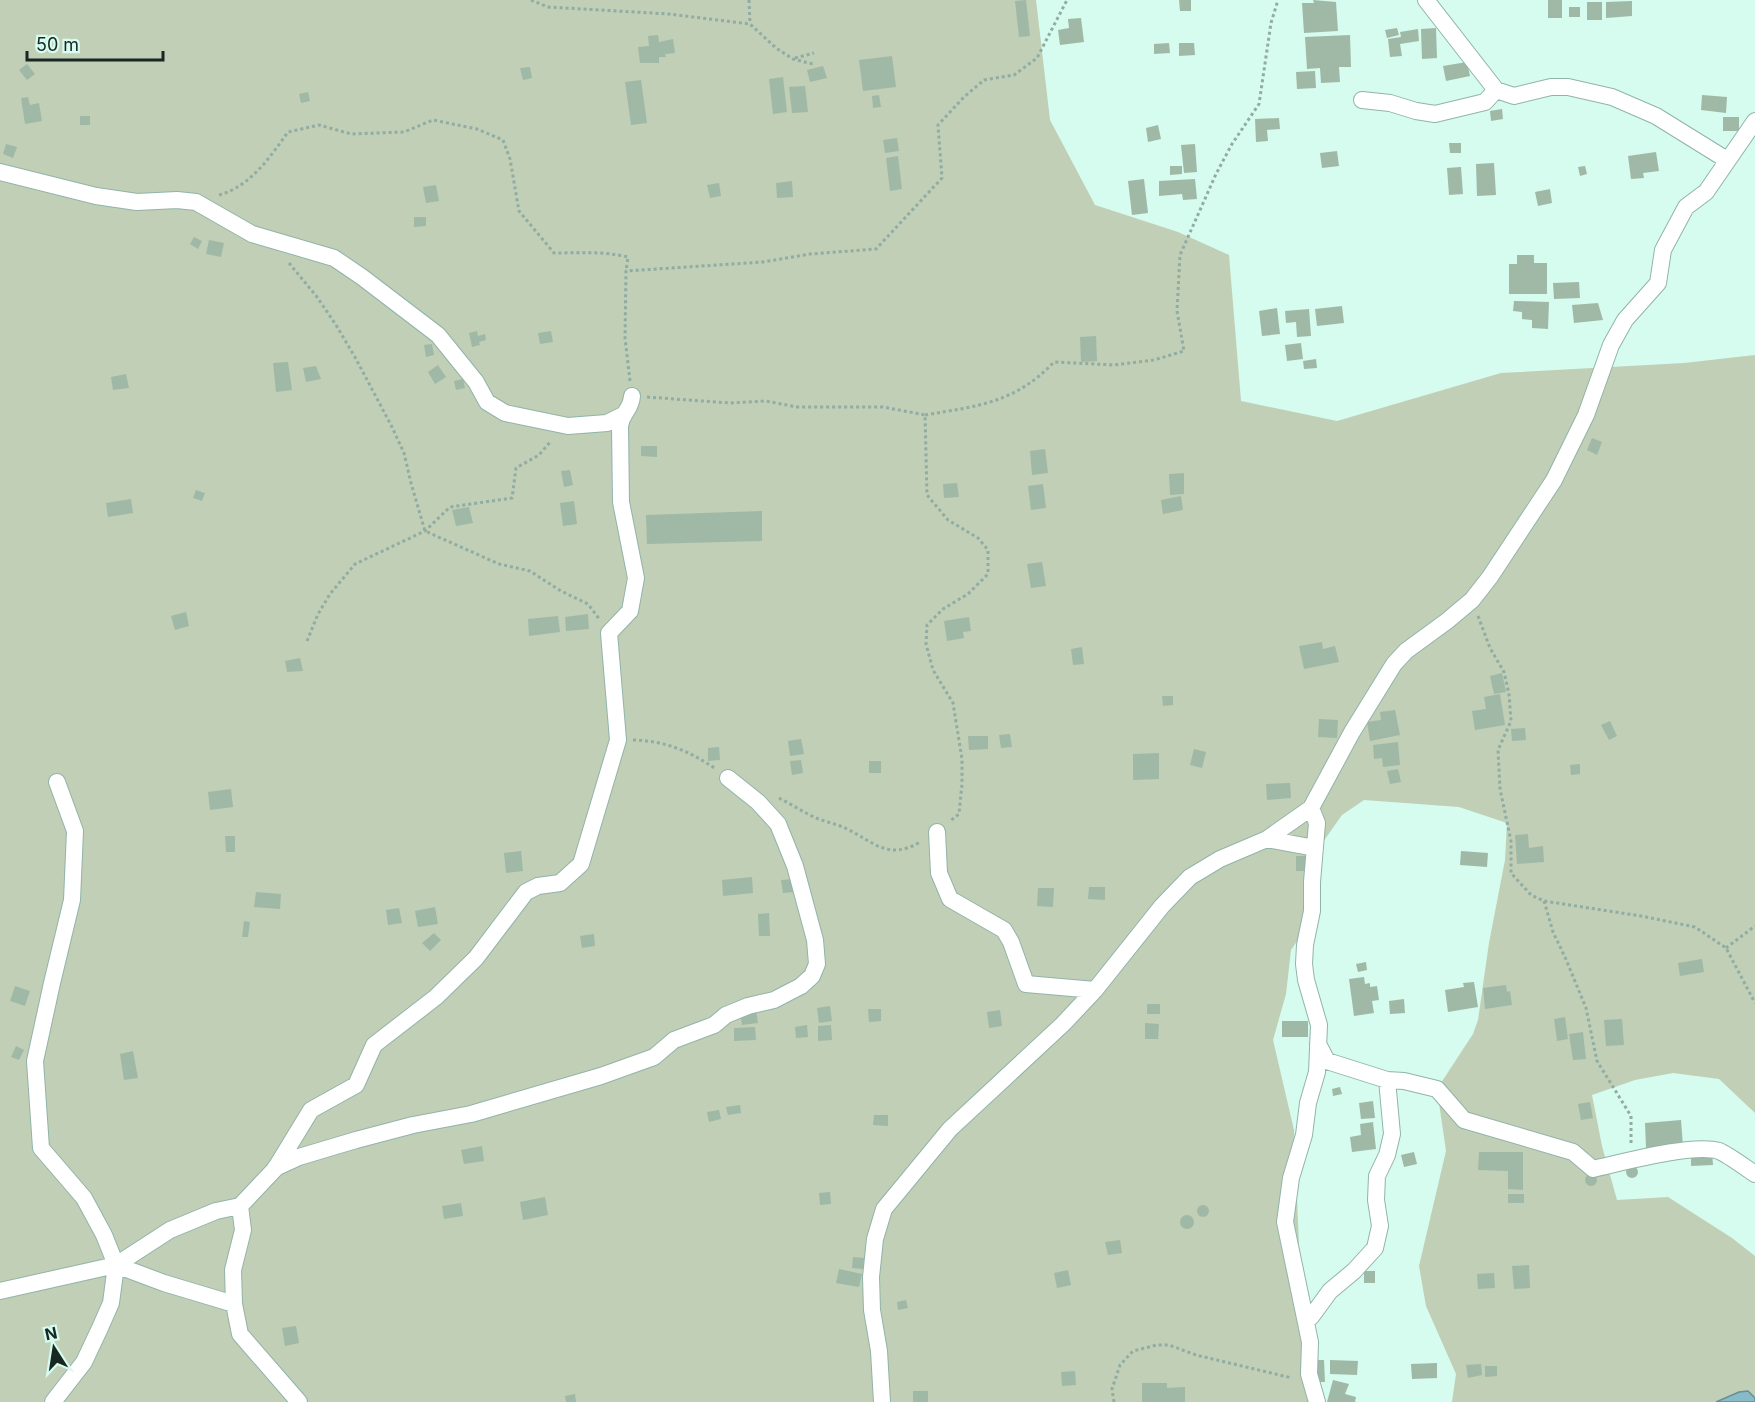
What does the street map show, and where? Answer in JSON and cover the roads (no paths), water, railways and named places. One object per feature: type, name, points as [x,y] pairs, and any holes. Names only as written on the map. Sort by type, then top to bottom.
[{"type":"street","points":[[1426,0],[1496,90],[1514,96],[1551,87],[1568,87],[1612,97],[1656,116],[1727,160]]},
{"type":"street","points":[[1362,100],[1390,103],[1435,114],[1485,102],[1496,90]]},
{"type":"street","points":[[882,1402],[879,1351],[872,1310],[871,1277],[875,1239],[884,1209],[950,1129],[1063,1024],[1095,990],[1162,906],[1190,877],[1220,859],[1267,839],[1311,808],[1352,732],[1394,664],[1406,651],[1472,600],[1490,577],[1554,480],[1586,415],[1611,345],[1625,320],[1658,283],[1663,250],[1686,207],[1706,192],[1755,121]]},
{"type":"street","points":[[0,172],[137,202],[177,200],[196,202],[252,234],[334,258],[438,334],[476,382],[487,402],[505,413],[568,426],[607,423],[630,408],[632,396]]},
{"type":"street","points":[[0,1291],[116,1265],[170,1230],[216,1211],[240,1206],[275,1169],[311,1110],[356,1085],[374,1045],[436,997],[476,958],[526,892],[538,886],[560,883],[581,864],[618,740],[609,633],[630,611],[636,578],[621,502],[621,416]]},
{"type":"street","points":[[275,1169],[299,1157],[356,1140],[413,1125],[471,1114],[602,1076],[654,1057],[674,1041],[714,1025],[726,1015],[748,1006],[774,1000],[801,986],[812,976],[817,964],[815,940],[795,866],[778,824],[758,802],[728,778]]},
{"type":"street","points":[[53,1402],[84,1362],[100,1328],[111,1303],[116,1265],[104,1235],[84,1198],[40,1148],[35,1061],[72,900],[75,831],[57,782]]},
{"type":"street","points":[[1311,808],[1317,823],[1312,911],[1310,930],[1305,945],[1304,964],[1306,980],[1319,1026],[1317,1072],[1308,1103],[1304,1135],[1292,1178],[1285,1222],[1310,1342],[1311,1383],[1317,1402]]},
{"type":"street","points":[[937,832],[939,873],[950,900],[1004,930],[1011,942],[1026,984],[1095,990]]},
{"type":"street","points":[[1267,839],[1315,848]]},
{"type":"street","points":[[1318,1044],[1327,1061],[1387,1080],[1404,1081],[1437,1089],[1464,1120],[1573,1152],[1593,1169],[1697,1149],[1719,1151],[1755,1174]]},
{"type":"street","points":[[1311,1317],[1330,1291],[1354,1271],[1375,1248],[1380,1226],[1376,1200],[1377,1176],[1387,1155],[1392,1134],[1387,1080]]},
{"type":"street","points":[[240,1206],[243,1230],[233,1270],[234,1304],[240,1334],[299,1402]]},
{"type":"street","points":[[116,1265],[164,1283],[234,1304]]},
{"type":"water","points":[[1748,1391],[1755,1398],[1755,1402],[1716,1402],[1739,1392]]}]
